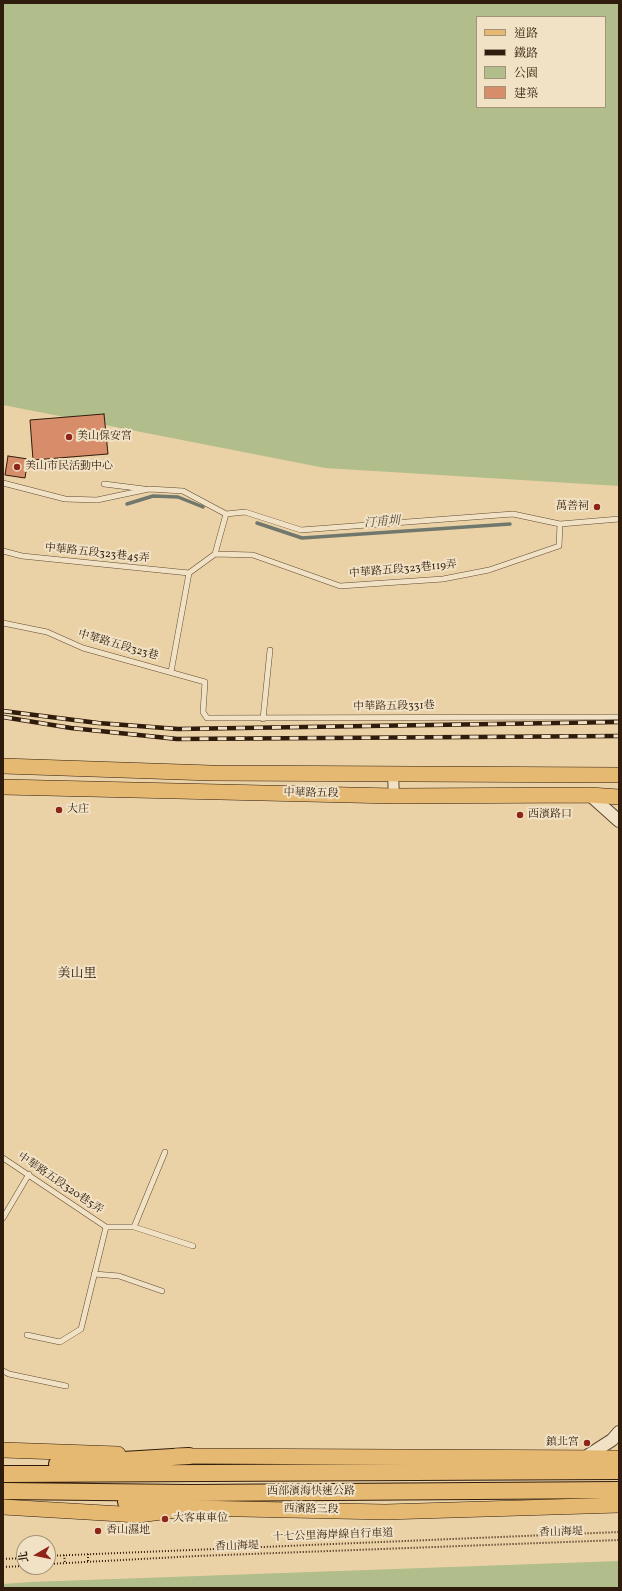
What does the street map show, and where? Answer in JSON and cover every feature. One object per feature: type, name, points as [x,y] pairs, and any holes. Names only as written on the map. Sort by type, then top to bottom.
[{"type":"highway","points":[[3,1466],[190,1456]]},
{"type":"highway","name":"西部濱海快速公路","points":[[3,1474],[619,1472]]},
{"type":"highway","name":"西部濱海快速公路","points":[[4,1491],[190,1493],[619,1490]]},
{"type":"highway","points":[[4,1491],[193,1508]]},
{"type":"main road","name":"中華路五段","points":[[3,766],[211,773],[619,775]]},
{"type":"main road","name":"中華路五段","points":[[3,787],[394,796],[590,795],[619,797]]},
{"type":"main road","points":[[3,1450],[190,1456],[619,1458]]},
{"type":"main road","name":"西濱路三段","points":[[3,1507],[138,1515],[193,1508],[385,1512],[619,1505]]},
{"type":"street","points":[[393,775],[394,796]]},
{"type":"street","points":[[590,795],[619,821]]},
{"type":"street","points":[[584,1458],[612,1440],[619,1432]]},
{"type":"lane","points":[[3,483],[65,499],[97,500],[149,489]]},
{"type":"lane","points":[[104,484],[182,491],[226,514],[245,512],[301,530],[513,514],[560,524],[619,519]]},
{"type":"lane","points":[[171,672],[189,573],[215,554],[226,514]]},
{"type":"lane","name":"中華路五段323巷119弄","points":[[215,554],[253,554],[340,586],[443,579],[490,570],[559,546],[560,524]]},
{"type":"lane","name":"中華路五段323巷45弄","points":[[3,551],[22,556],[189,573]]},
{"type":"lane","name":"中華路五段323巷","points":[[3,623],[47,632],[83,648],[205,682]]},
{"type":"lane","points":[[264,719],[270,650]]},
{"type":"lane","name":"中華路五段331巷","points":[[205,682],[203,712],[207,718],[619,717]]},
{"type":"lane","points":[[134,1227],[165,1152]]},
{"type":"lane","name":"中華路五段320巷5弄","points":[[3,1158],[106,1227],[134,1227],[193,1246]]},
{"type":"lane","points":[[3,1218],[29,1174]]},
{"type":"lane","name":"中華路五段320巷5弄","points":[[27,1336],[60,1342],[80,1329],[106,1227]]},
{"type":"lane","points":[[94,1274],[119,1276],[162,1291]]},
{"type":"lane","points":[[3,1371],[9,1374],[66,1386]]},
{"type":"path","name":"十七公里海岸線自行車道","points":[[56,1556],[619,1532]]},
{"type":"path","points":[[551,1535],[551,1541]]},
{"type":"path","points":[[530,1536],[530,1542]]},
{"type":"path","name":"香山海堤","points":[[56,1564],[551,1541],[619,1540]]},
{"type":"path","points":[[375,1542],[376,1549]]},
{"type":"path","points":[[358,1543],[359,1550]]},
{"type":"path","points":[[88,1554],[88,1562]]},
{"type":"path","points":[[64,1555],[65,1563]]},
{"type":"path","points":[[3,1559],[16,1558]]},
{"type":"path","points":[[3,1567],[16,1566]]},
{"type":"green space","points":[[3,3],[619,3],[619,486],[325,468],[3,405]]},
{"type":"green space","points":[[619,1561],[619,1588],[3,1588],[3,1584],[31,1582]]},
{"type":"building","name":"美山保安宮","points":[[104,414],[108,454],[33,460],[30,420]]},
{"type":"building","name":"美山市民活動中心","points":[[8,456],[28,459],[25,478],[5,475]]},
{"type":"waterway","name":"汀甫圳","points":[[127,504],[153,496],[178,497],[203,507]]},
{"type":"waterway","name":"汀甫圳","points":[[257,523],[302,538],[510,524]]},
{"type":"railway","points":[[3,711],[98,723],[178,729],[619,722]]},
{"type":"railway","points":[[3,717],[71,728],[177,739],[619,736]]},
{"type":"place","name":"美山保安宮","points":[[69,437]]},
{"type":"place","name":"美山市民活動中心","points":[[17,467]]},
{"type":"place","name":"萬善祠","points":[[597,507]]},
{"type":"place","name":"大庄","points":[[59,810]]},
{"type":"place","name":"西濱路口","points":[[520,815]]},
{"type":"place","name":"鎮北宮","points":[[587,1443]]},
{"type":"place","name":"大客車車位","points":[[165,1519]]},
{"type":"place","name":"香山濕地","points":[[98,1531]]},
{"type":"district","name":"美山里","points":[[77,975]]}]
